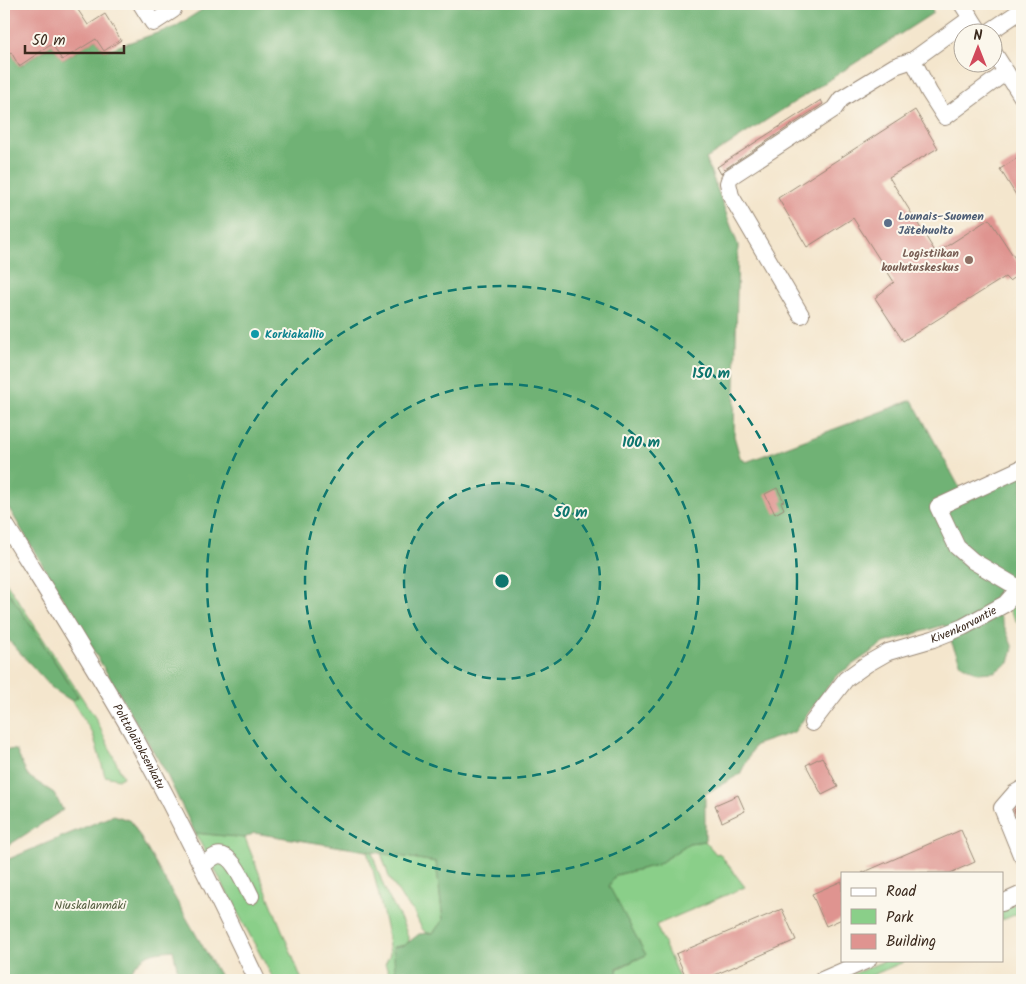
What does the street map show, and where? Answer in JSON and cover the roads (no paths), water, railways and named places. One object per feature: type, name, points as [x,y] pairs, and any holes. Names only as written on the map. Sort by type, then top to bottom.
[{"type":"street","points":[[141,4],[153,22],[173,10]]},
{"type":"street","points":[[962,4],[974,22]]},
{"type":"street","points":[[1004,22],[1022,10]]},
{"type":"street","points":[[801,315],[731,196],[728,183],[730,177],[834,109],[842,99],[894,66],[913,60],[971,18]]},
{"type":"street","points":[[913,60],[929,92],[945,117],[1006,72]]},
{"type":"street","points":[[1004,69],[1022,97]]},
{"type":"street","name":"Kivenkorvantie","points":[[812,723],[846,679],[867,664],[888,652],[933,639],[962,627],[1005,604],[1014,594],[1017,587],[973,561],[957,547],[938,507],[1022,468]]},
{"type":"street","name":"Polttolaitoksenkatu","points":[[4,522],[100,676],[155,775],[202,866],[257,980]]},
{"type":"street","points":[[1022,789],[1014,792],[1002,808],[1022,855]]},
{"type":"street","points":[[202,866],[216,856],[224,856],[232,860],[251,896]]},
{"type":"street","points":[[1004,902],[1022,894]]},
{"type":"street","points":[[822,980],[863,962]]},
{"type":"place","name":"Lounais-Suomen Jätehuolto","points":[[888,223]]},
{"type":"place","name":"Logistiikan koulutuskeskus","points":[[969,260]]},
{"type":"place","name":"Korkiakallio","points":[[255,334]]},
{"type":"park label","name":"Niuskalanmäki","points":[[90,905]]}]
